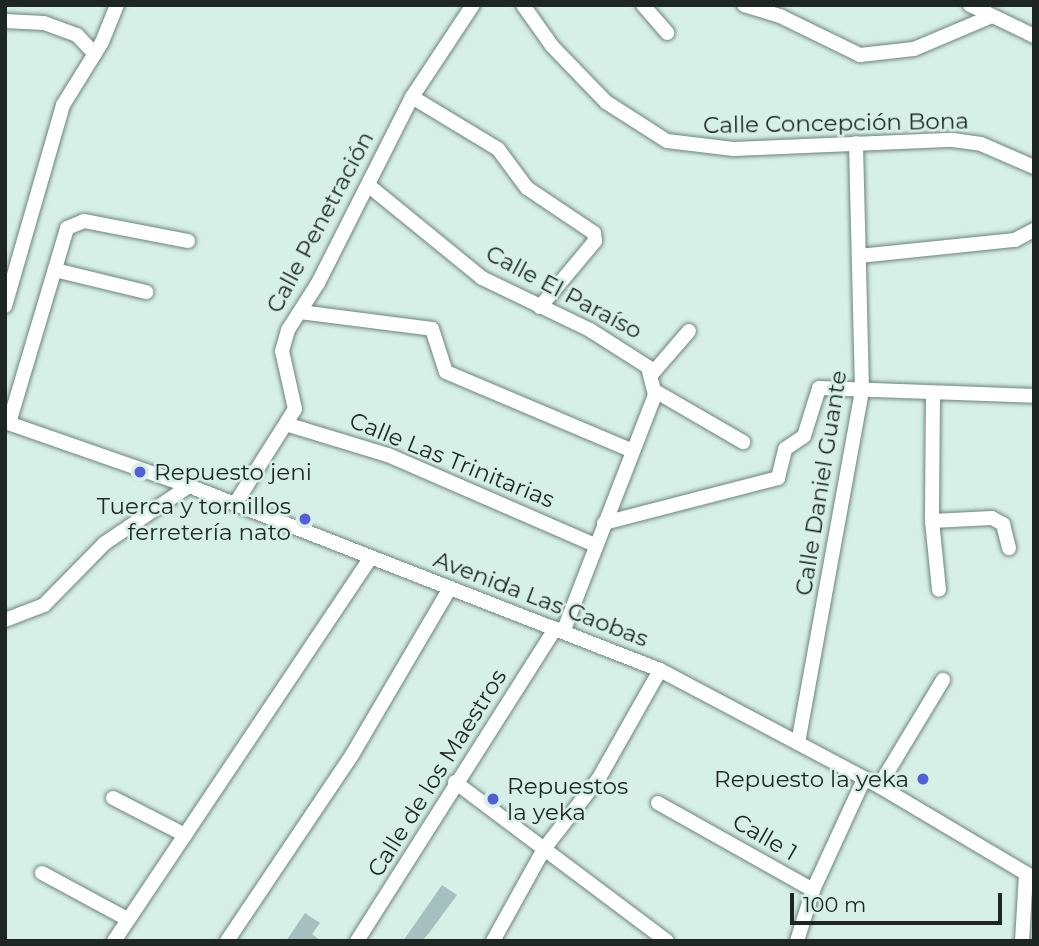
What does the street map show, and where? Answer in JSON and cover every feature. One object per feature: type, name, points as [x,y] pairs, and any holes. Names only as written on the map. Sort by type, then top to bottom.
[{"type":"street","points":[[5,306],[63,105],[94,54],[117,5]]},
{"type":"street","name":"Calle Penetración","points":[[235,504],[289,425],[296,402],[282,345],[412,97],[472,5]]},
{"type":"street","name":"Calle Concepción Bona","points":[[523,5],[552,46],[606,102],[667,141],[734,149],[953,140],[981,144],[1034,167]]},
{"type":"street","points":[[643,5],[667,33]]},
{"type":"street","points":[[744,5],[780,16],[860,55],[914,49],[981,9],[1034,36]]},
{"type":"street","points":[[5,21],[44,23],[66,31],[86,41],[94,54]]},
{"type":"street","points":[[412,97],[498,149],[527,188],[594,233],[595,241],[540,307]]},
{"type":"street","name":"Calle Daniel Guante","points":[[797,743],[862,390],[856,143]]},
{"type":"street","name":"Calle El Paraíso","points":[[368,185],[482,278],[641,359],[651,375]]},
{"type":"street","points":[[7,422],[73,222],[188,241]]},
{"type":"street","points":[[859,256],[1015,240],[1034,230]]},
{"type":"street","points":[[55,270],[146,292]]},
{"type":"street","points":[[300,312],[432,329],[446,372],[631,450]]},
{"type":"street","points":[[559,631],[655,391],[651,375],[689,331]]},
{"type":"street","points":[[604,523],[769,483],[784,472],[785,449],[804,436],[815,391],[862,390],[933,396],[1034,396]]},
{"type":"street","points":[[655,391],[743,442]]},
{"type":"street","points":[[933,396],[932,521],[939,590]]},
{"type":"street","name":"Avenida Las Caobas","points":[[7,422],[189,486],[660,670],[879,786],[1030,876]]},
{"type":"street","name":"Calle Las Trinitarias","points":[[289,425],[388,455],[595,545]]},
{"type":"street","points":[[5,620],[44,605],[105,543],[189,486]]},
{"type":"street","points":[[932,521],[992,518],[1003,524],[1009,548]]},
{"type":"street","points":[[114,941],[370,557]]},
{"type":"street","points":[[226,941],[352,755],[450,588]]},
{"type":"street","name":"Calle de los Maestros","points":[[357,941],[455,782],[559,631]]},
{"type":"street","points":[[493,941],[544,849],[599,778],[660,670]]},
{"type":"street","points":[[879,786],[943,680]]},
{"type":"street","points":[[797,941],[813,890],[864,779]]},
{"type":"street","points":[[455,782],[667,941]]},
{"type":"street","points":[[113,798],[185,835]]},
{"type":"street","name":"Calle 1","points":[[658,803],[813,890]]},
{"type":"street","points":[[42,873],[127,919]]},
{"type":"street","points":[[1022,941],[1030,876]]},
{"type":"building","points":[[442,885],[457,895],[422,941],[403,941]]},
{"type":"building","points":[[305,913],[320,923],[312,934],[321,941],[286,941]]},
{"type":"place","name":"Repuesto jeni","points":[[140,472]]},
{"type":"place","name":"Tuerca y tornillos ferretería nato","points":[[305,519]]},
{"type":"place","name":"Repuesto la yeka","points":[[923,779]]},
{"type":"place","name":"Repuestos la yeka","points":[[493,799]]}]
